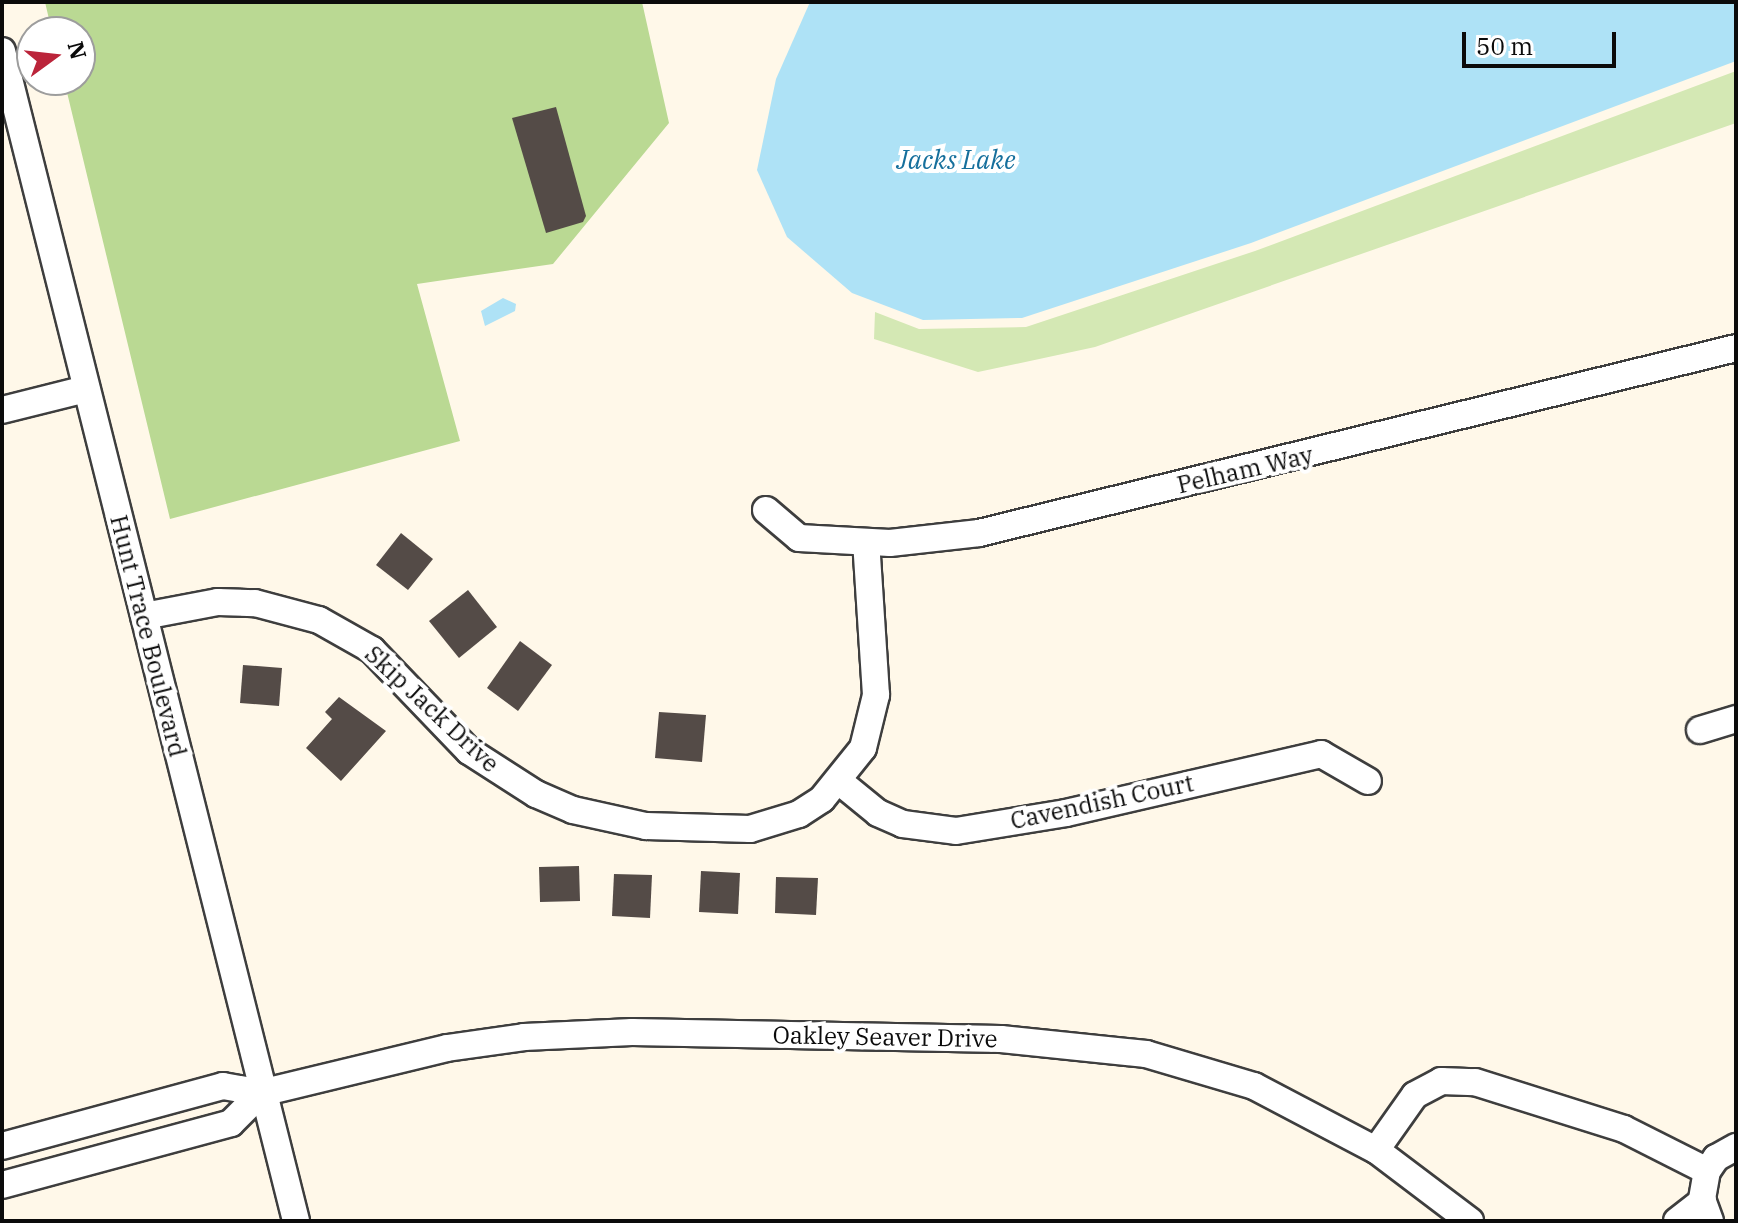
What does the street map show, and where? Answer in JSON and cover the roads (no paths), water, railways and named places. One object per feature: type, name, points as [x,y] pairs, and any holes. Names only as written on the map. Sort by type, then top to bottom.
[{"type":"street","name":"Hunt Trace Boulevard","points":[[2,51],[10,117],[86,389],[261,1093],[296,1221]]},
{"type":"street","name":"Pelham Way","points":[[766,510],[799,538],[866,542],[979,533],[1732,349]]},
{"type":"street","points":[[2,410],[86,389]]},
{"type":"street","name":"Skip Jack Drive","points":[[144,616],[218,602],[255,603],[319,620],[372,650],[448,730],[501,774],[536,794],[606,819],[646,826],[750,829],[799,814],[840,782],[863,748],[876,695],[866,542]]},
{"type":"street","points":[[1700,730],[1736,719]]},
{"type":"street","name":"Cavendish Court","points":[[840,782],[878,813],[903,824],[956,831],[1066,813],[1321,754],[1368,781]]},
{"type":"street","name":"Oakley Seaver Drive","points":[[2,1146],[223,1086],[261,1093],[447,1048],[524,1037],[632,1032],[1001,1039],[1099,1046],[1208,1070],[1324,1118],[1376,1150],[1470,1221]]},
{"type":"street","points":[[1376,1150],[1415,1095],[1441,1081],[1475,1082],[1624,1129],[1707,1171]]},
{"type":"street","points":[[2,1185],[231,1123],[261,1093]]},
{"type":"street","points":[[1677,1221],[1706,1211],[1707,1171],[1736,1147]]},
{"type":"water","name":"Jacks Lake","points":[[810,2],[1736,2],[1736,61],[1251,243],[1022,318],[923,320],[852,293],[787,237],[757,170],[776,79]]},
{"type":"water","points":[[503,298],[516,304],[515,311],[485,326],[481,311]]}]
